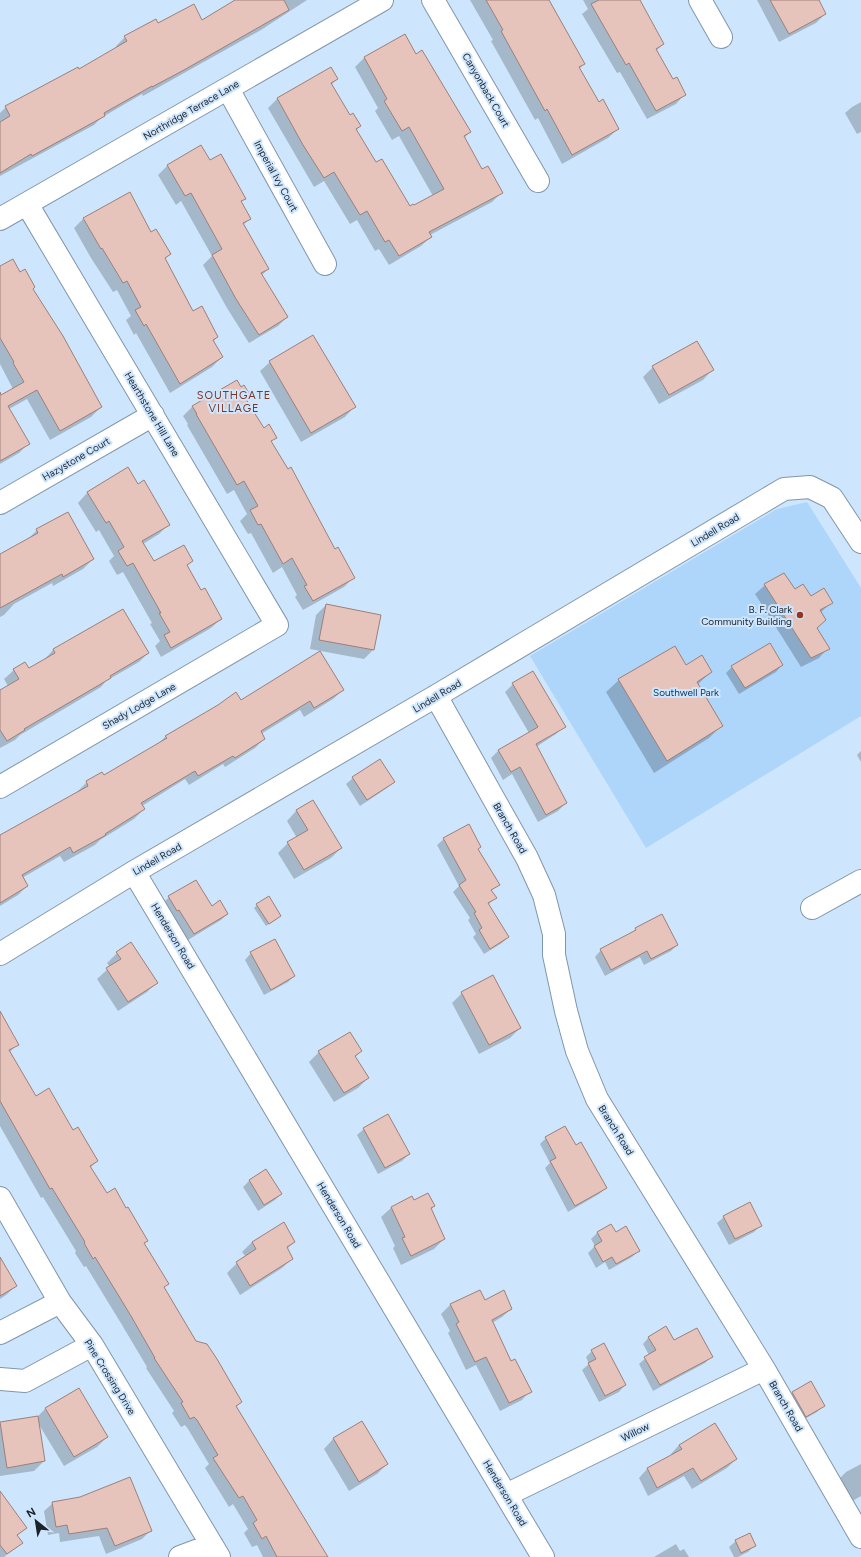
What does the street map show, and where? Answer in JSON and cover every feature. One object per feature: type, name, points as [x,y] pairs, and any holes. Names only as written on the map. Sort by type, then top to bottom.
[{"type":"street","name":"Northridge Terrace Lane","points":[[0,219],[382,0]]},
{"type":"street","name":"Canyonback Court","points":[[433,0],[538,181]]},
{"type":"street","points":[[700,0],[721,37]]},
{"type":"street","name":"Imperial Ivy Court","points":[[228,89],[325,264]]},
{"type":"street","name":"Hearthstone Hill Lane","points":[[27,204],[278,625]]},
{"type":"street","name":"Hazystone Court","points":[[0,503],[153,415]]},
{"type":"street","name":"Lindell Road","points":[[0,954],[134,872],[436,696],[784,489],[810,487],[832,498],[861,542]]},
{"type":"street","name":"Shady Lodge Lane","points":[[0,788],[278,625]]},
{"type":"street","name":"Branch Road","points":[[436,696],[527,858],[544,895],[554,934],[554,955],[566,1011],[577,1050],[597,1099],[764,1369],[861,1537]]},
{"type":"street","name":"Henderson Road","points":[[134,872],[543,1557]]},
{"type":"street","points":[[812,908],[861,881]]},
{"type":"street","name":"Pine Crossing Drive","points":[[0,1198],[60,1302],[92,1345],[215,1551]]},
{"type":"street","points":[[0,1333],[60,1302]]},
{"type":"street","points":[[0,1379],[25,1381],[92,1345]]},
{"type":"street","name":"Willow","points":[[506,1495],[764,1369]]},
{"type":"street","points":[[180,1557],[215,1551]]},
{"type":"green space","name":"Southwell Park","points":[[807,502],[861,588],[861,716],[646,848],[530,656],[777,509]]},
{"type":"building","points":[[235,0],[284,0],[289,10],[184,70],[104,113],[105,116],[32,156],[31,154],[0,173],[0,122],[10,116],[5,106],[78,67],[79,69],[127,41],[124,36],[156,19],[158,23],[194,4],[202,20]]},
{"type":"building","points":[[486,0],[549,0],[585,64],[579,67],[599,102],[603,99],[619,129],[572,155],[547,109],[545,111],[501,31],[503,30]]},
{"type":"building","points":[[599,0],[640,0],[664,44],[656,49],[673,79],[677,77],[686,95],[656,111],[629,63],[626,65],[591,4]]},
{"type":"building","points":[[770,0],[819,0],[826,14],[789,34]]},
{"type":"building","points":[[405,34],[416,54],[422,50],[471,132],[464,136],[482,169],[488,166],[503,193],[429,232],[432,237],[399,256],[389,240],[385,242],[367,211],[360,215],[334,172],[324,178],[303,145],[277,98],[331,67],[338,79],[331,83],[350,115],[353,113],[361,126],[356,129],[376,162],[382,159],[410,206],[413,204],[414,205],[444,189],[409,127],[402,131],[384,101],[387,99],[364,57]]},
{"type":"building","points":[[201,145],[210,160],[221,154],[246,199],[241,201],[251,219],[243,223],[269,269],[261,273],[288,317],[259,335],[236,299],[212,255],[222,249],[191,193],[185,196],[167,165]]},
{"type":"building","points":[[130,192],[151,232],[156,229],[171,254],[165,258],[193,311],[202,306],[218,337],[213,340],[223,357],[180,384],[146,324],[144,326],[135,310],[141,307],[127,281],[123,283],[83,218]]},
{"type":"building","points":[[13,259],[20,272],[25,269],[35,287],[33,289],[63,336],[102,407],[60,431],[37,390],[8,406],[30,444],[0,461],[0,392],[1,395],[24,382],[0,338],[0,266]]},
{"type":"building","points":[[313,335],[356,407],[311,433],[269,361]]},
{"type":"building","points":[[697,341],[714,370],[669,395],[652,366]]},
{"type":"building","points":[[237,380],[241,387],[244,385],[252,398],[247,401],[264,428],[269,424],[277,438],[271,441],[288,469],[291,467],[335,549],[338,547],[355,578],[313,601],[304,586],[307,585],[292,558],[283,564],[261,524],[258,525],[250,510],[258,506],[244,481],[237,485],[192,406]]},
{"type":"building","points":[[128,467],[138,484],[144,480],[170,525],[142,541],[154,561],[184,545],[193,561],[187,565],[201,590],[205,588],[222,619],[171,648],[164,635],[170,632],[159,613],[161,613],[133,563],[127,566],[118,551],[124,547],[109,521],[106,523],[87,492]]},
{"type":"building","points":[[68,512],[94,559],[63,577],[62,574],[0,608],[0,554],[38,533],[36,529]]},
{"type":"building","name":"B. F. Clark Community Building","points":[[784,573],[795,589],[803,584],[811,596],[824,588],[833,603],[820,610],[826,620],[817,628],[830,649],[811,658],[764,584]]},
{"type":"building","points":[[326,604],[381,615],[374,650],[319,640]]},
{"type":"building","points":[[123,609],[149,653],[110,676],[111,678],[24,729],[25,730],[7,741],[0,730],[0,690],[19,679],[13,669],[25,662],[29,668],[55,653],[53,649]]},
{"type":"building","points":[[770,643],[783,665],[745,688],[731,666]]},
{"type":"building","points":[[675,646],[686,665],[702,655],[712,672],[697,682],[723,726],[667,761],[618,679]]},
{"type":"building","points":[[320,651],[344,690],[314,708],[310,701],[261,731],[265,739],[235,758],[233,756],[198,776],[195,771],[141,803],[145,809],[105,834],[106,835],[73,853],[70,847],[22,875],[28,886],[0,903],[0,835],[88,786],[86,781],[102,772],[104,775],[167,738],[165,736],[218,705],[236,692],[241,700]]},
{"type":"building","points":[[533,671],[566,727],[536,744],[567,803],[546,815],[520,767],[511,772],[498,750],[538,727],[512,683]]},
{"type":"building","points":[[380,759],[395,782],[367,800],[352,777]]},
{"type":"building","points":[[313,800],[342,848],[304,870],[287,842],[308,830],[296,810]]},
{"type":"building","points":[[469,824],[481,847],[478,849],[500,885],[491,890],[497,898],[488,903],[509,937],[490,949],[479,930],[482,928],[474,913],[476,912],[459,885],[466,880],[443,838]]},
{"type":"building","points":[[196,880],[212,906],[220,900],[228,914],[194,934],[168,896]]},
{"type":"building","points":[[269,896],[281,916],[269,924],[256,904]]},
{"type":"building","points":[[662,914],[678,945],[651,959],[647,951],[611,970],[600,949]]},
{"type":"building","points":[[275,939],[295,976],[271,990],[250,952]]},
{"type":"building","points":[[131,942],[158,983],[128,1002],[106,968],[121,959],[116,952]]},
{"type":"building","points":[[493,975],[521,1028],[489,1045],[461,992]]},
{"type":"building","points":[[0,1011],[19,1045],[9,1050],[36,1096],[49,1088],[73,1130],[78,1127],[98,1161],[90,1166],[107,1193],[115,1188],[126,1208],[128,1207],[148,1241],[144,1243],[169,1284],[164,1287],[196,1341],[207,1344],[217,1359],[242,1402],[236,1406],[328,1557],[277,1557],[266,1536],[262,1539],[253,1523],[257,1520],[243,1496],[239,1498],[213,1458],[218,1455],[197,1420],[194,1417],[190,1419],[181,1403],[183,1402],[154,1358],[131,1316],[95,1257],[93,1259],[84,1243],[85,1242],[52,1188],[50,1189],[0,1101]]},
{"type":"building","points":[[350,1032],[362,1051],[355,1056],[369,1078],[344,1093],[318,1051]]},
{"type":"building","points":[[388,1114],[410,1154],[385,1168],[363,1128]]},
{"type":"building","points":[[565,1126],[576,1145],[581,1142],[607,1188],[575,1206],[550,1161],[556,1158],[545,1137]]},
{"type":"building","points":[[266,1169],[282,1194],[264,1205],[249,1180]]},
{"type":"building","points":[[428,1193],[435,1206],[431,1208],[445,1239],[411,1256],[402,1238],[405,1237],[391,1207],[412,1196],[414,1200]]},
{"type":"building","points":[[750,1202],[762,1226],[735,1239],[723,1216]]},
{"type":"building","points":[[284,1222],[295,1242],[287,1247],[293,1259],[250,1286],[236,1262],[256,1249],[252,1242]]},
{"type":"building","points":[[611,1224],[616,1232],[626,1226],[640,1251],[616,1264],[612,1257],[603,1262],[594,1246],[602,1241],[597,1232]]},
{"type":"building","points":[[0,1257],[17,1286],[0,1296]]},
{"type":"building","points":[[480,1290],[485,1300],[504,1290],[512,1309],[492,1320],[511,1361],[515,1359],[532,1392],[509,1403],[486,1357],[475,1362],[456,1324],[459,1322],[450,1304]]},
{"type":"building","points":[[666,1326],[674,1340],[697,1328],[713,1357],[660,1385],[644,1357],[656,1350],[648,1337]]},
{"type":"building","points":[[604,1343],[626,1385],[605,1396],[588,1363],[596,1359],[591,1350]]},
{"type":"building","points":[[811,1381],[825,1406],[806,1417],[792,1392]]},
{"type":"building","points":[[79,1388],[108,1437],[74,1457],[45,1408]]},
{"type":"building","points":[[38,1416],[45,1461],[7,1468],[0,1422]]},
{"type":"building","points":[[362,1421],[388,1464],[359,1482],[333,1438]]},
{"type":"building","points":[[715,1423],[737,1459],[701,1481],[693,1468],[657,1488],[647,1468],[682,1449],[679,1445]]},
{"type":"building","points":[[130,1477],[152,1531],[115,1546],[107,1528],[69,1534],[67,1525],[56,1527],[52,1502],[80,1497]]},
{"type":"building","points":[[0,1491],[27,1528],[17,1535],[23,1543],[7,1554],[0,1545]]},
{"type":"building","points":[[750,1533],[756,1546],[741,1553],[735,1540]]},
{"type":"place","name":"B. F. Clark Community Building","points":[[800,615]]},
{"type":"district","name":"SOUTHGATE VILLAGE","points":[[234,401]]}]
